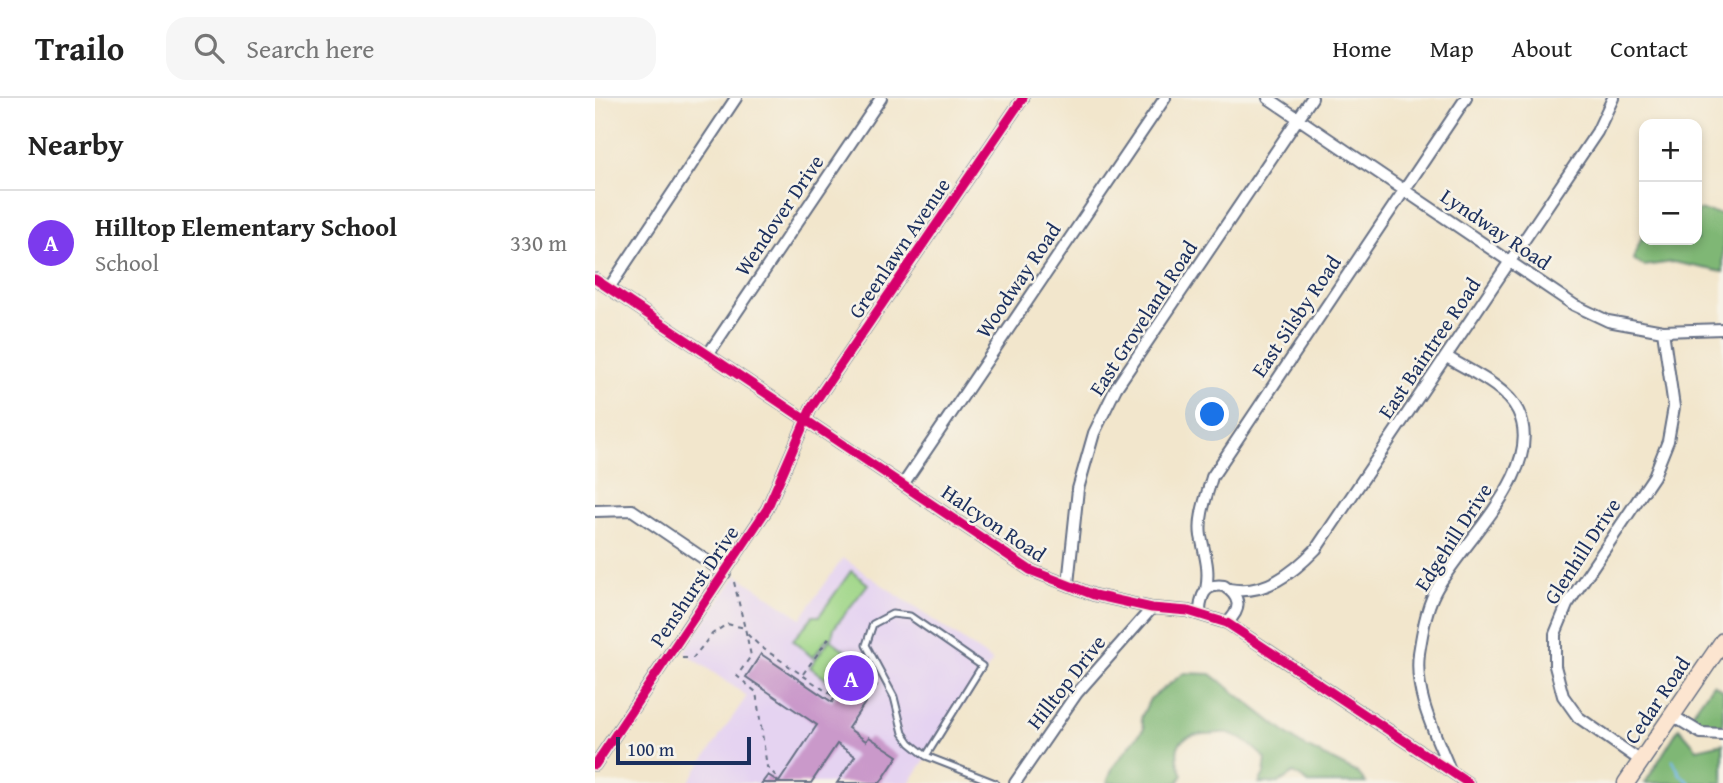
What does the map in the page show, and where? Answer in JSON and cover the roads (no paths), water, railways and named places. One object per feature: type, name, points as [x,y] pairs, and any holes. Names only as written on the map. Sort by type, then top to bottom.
[{"type":"main road","name":"Cedar Road","points":[[1626,783],[1673,716],[1718,659],[1723,641]]},
{"type":"street","points":[[609,288],[736,98]]},
{"type":"street","name":"Wendover Drive","points":[[709,353],[881,98]]},
{"type":"street","name":"Greenlawn Avenue","points":[[807,418],[1023,98]]},
{"type":"street","name":"Woodway Road","points":[[904,483],[1164,98]]},
{"type":"street","name":"Lyndway Road","points":[[1268,98],[1574,305],[1597,316],[1663,331],[1723,329]]},
{"type":"street","name":"East Groveland Road","points":[[1068,584],[1078,489],[1094,433],[1117,388],[1312,98]]},
{"type":"street","name":"East Silsby Road","points":[[1206,590],[1209,570],[1201,534],[1203,506],[1212,477],[1466,98]]},
{"type":"street","name":"East Baintree Road","points":[[1249,593],[1280,580],[1316,549],[1597,132],[1613,98]]},
{"type":"street","name":"Halcyon Road","points":[[595,278],[1030,570],[1094,595],[1152,608],[1200,614],[1227,623],[1468,783]]},
{"type":"street","name":"Glenhill Drive","points":[[1641,761],[1578,716],[1563,696],[1555,666],[1555,634],[1567,605],[1654,476],[1668,441],[1674,407],[1663,331]]},
{"type":"street","name":"Edgehill Drive","points":[[1447,357],[1502,392],[1518,411],[1523,432],[1523,451],[1514,477],[1435,592],[1425,625],[1419,656],[1419,681],[1425,709],[1450,771]]},
{"type":"street","name":"Penshurst Drive","points":[[595,765],[767,509],[807,418]]},
{"type":"street","points":[[595,511],[632,510],[725,573]]},
{"type":"street","points":[[1209,570],[1237,598],[1237,611]]},
{"type":"street","points":[[1200,614],[1202,595],[1206,590],[1227,587],[1249,593],[1227,623]]},
{"type":"street","name":"Hilltop Drive","points":[[1015,783],[1077,693],[1152,608]]},
{"type":"street","points":[[1673,716],[1700,733],[1723,734]]},
{"type":"lane","points":[[926,756],[982,666],[910,616],[897,613],[882,617],[873,624],[866,639],[868,654],[894,697],[906,738],[926,756],[995,783]]},
{"type":"waterway","points":[[1673,760],[1680,774],[1690,783]]},
{"type":"place","name":"Hilltop Elementary School","points":[[851,678]]}]
